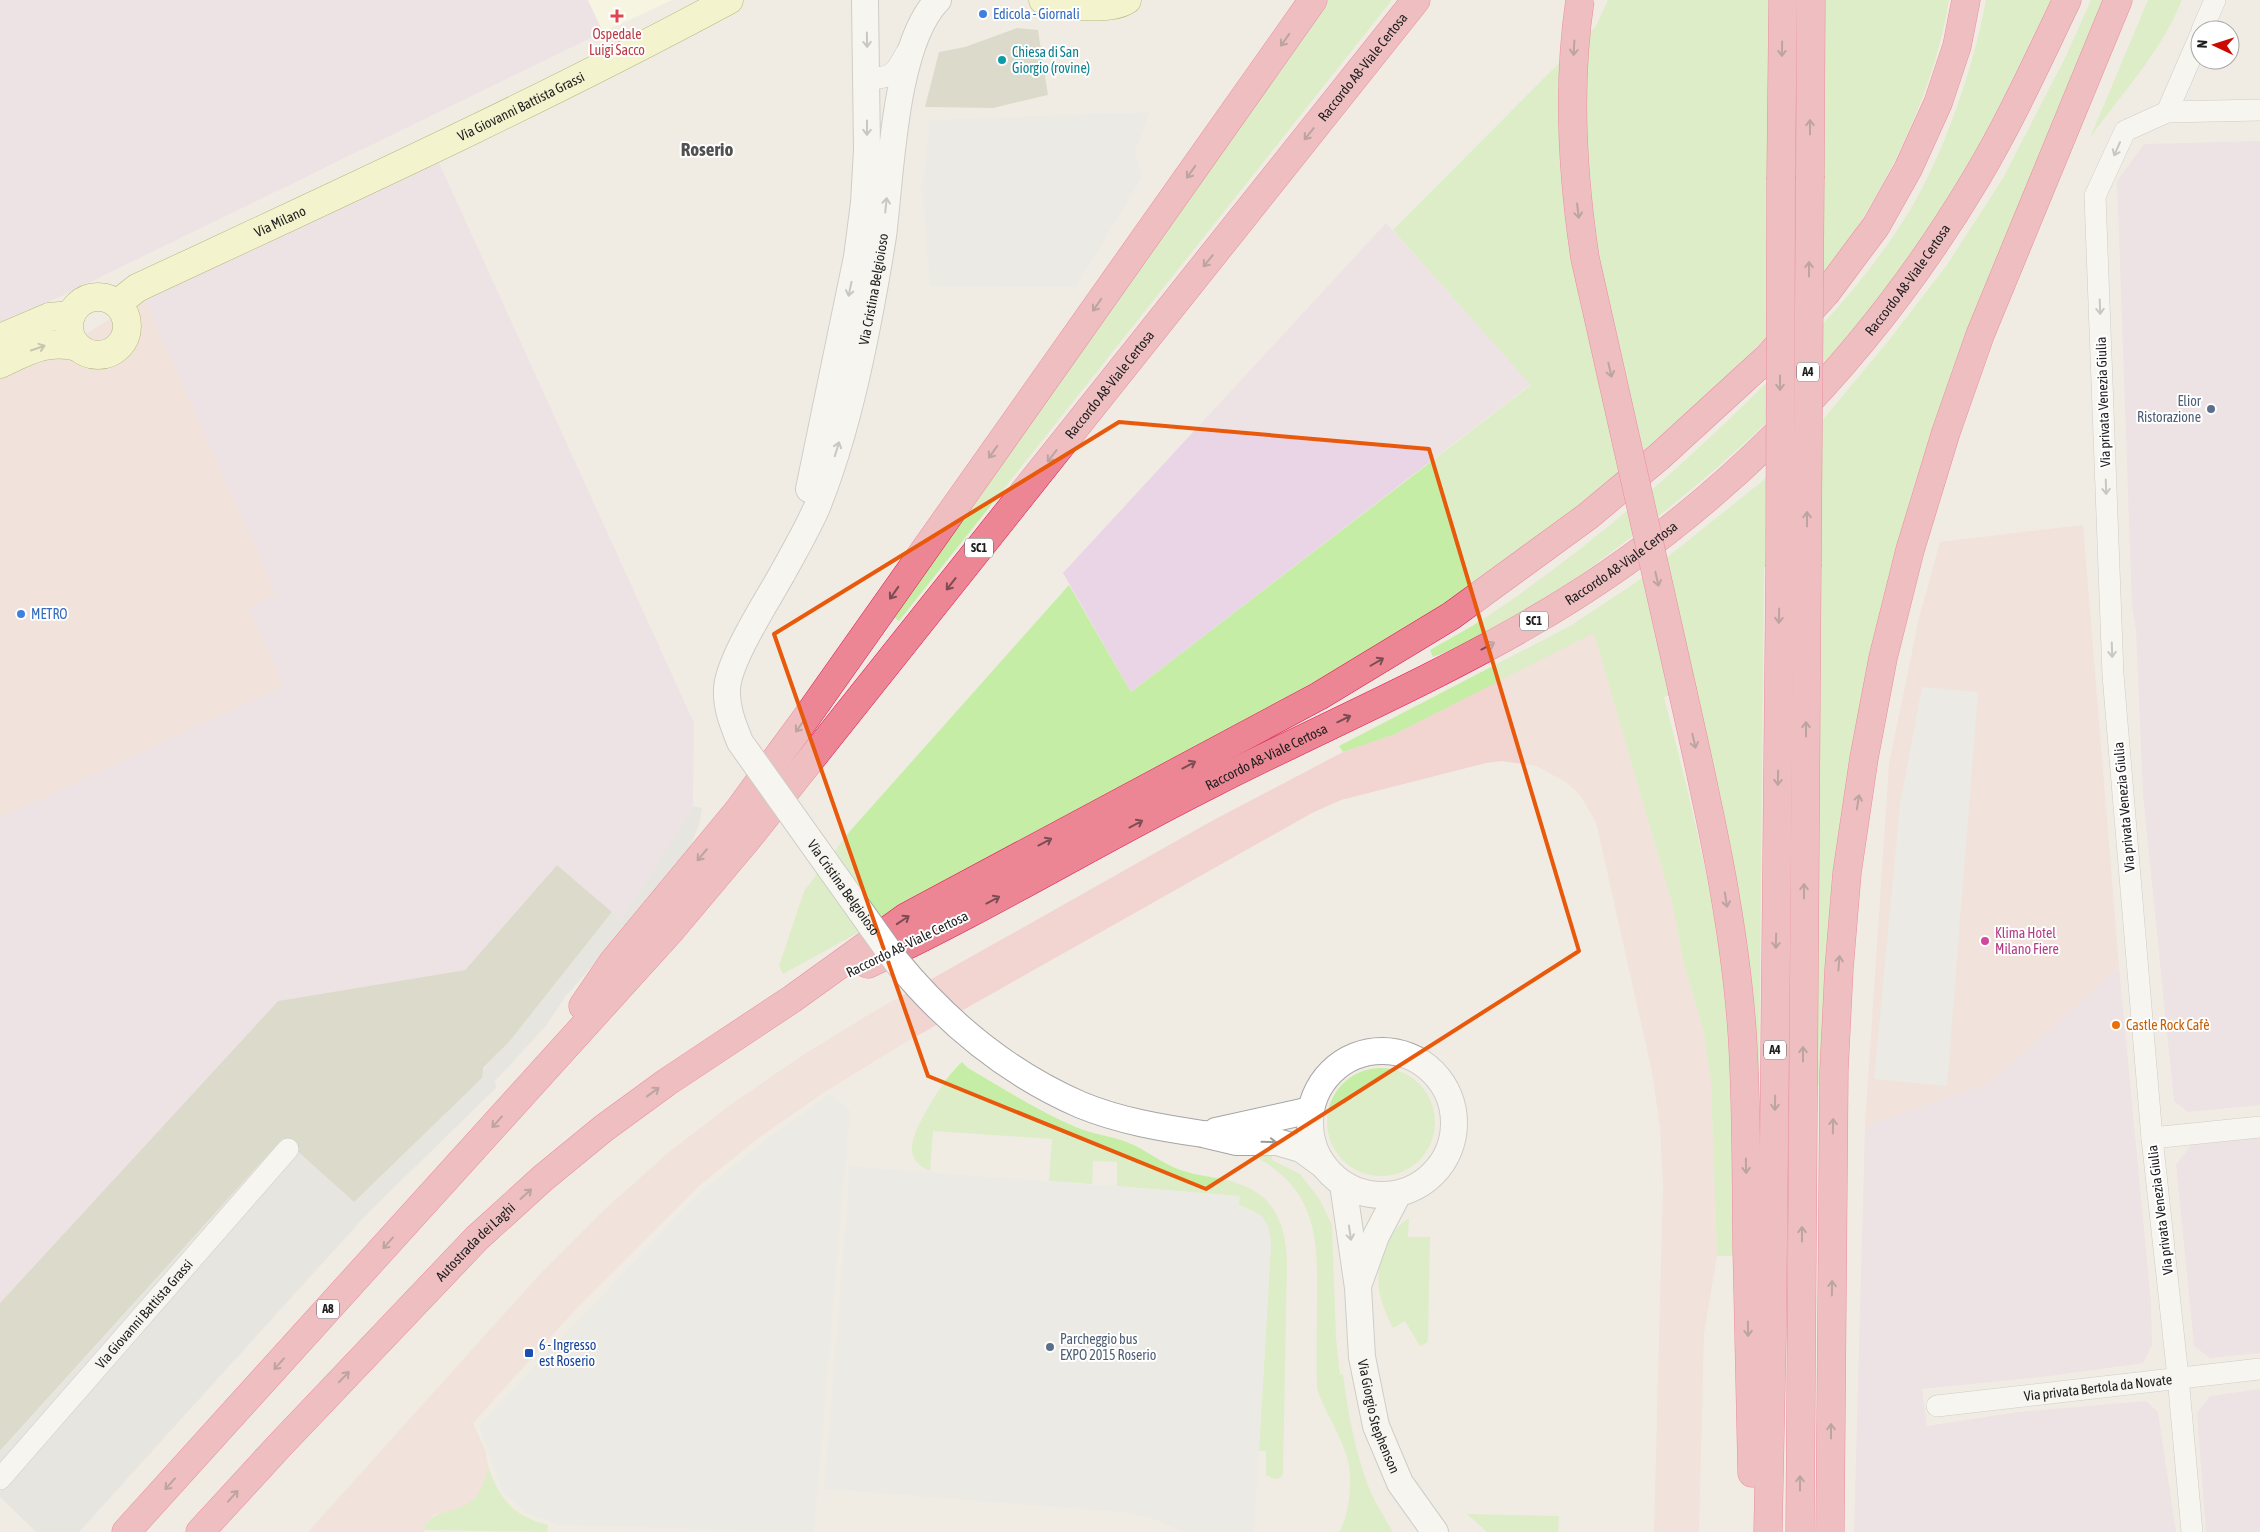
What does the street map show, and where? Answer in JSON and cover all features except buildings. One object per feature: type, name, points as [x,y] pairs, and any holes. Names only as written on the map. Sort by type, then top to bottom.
[{"type":"highway","points":[[530,1086],[613,962],[738,811],[806,718],[1313,0]]},
{"type":"highway","name":"Raccordo A8-Viale Certosa","points":[[530,1086],[671,930],[744,842],[1416,0]]},
{"type":"highway","points":[[1580,0],[1575,35],[1572,98],[1577,208],[1584,258],[1683,693],[1722,874],[1734,957],[1742,1030],[1745,1096],[1748,1330],[1754,1532]]},
{"type":"highway","name":"A4","points":[[1768,1532],[1772,1335],[1780,567],[1783,0]]},
{"type":"highway","name":"A4","points":[[1800,1532],[1811,0]]},
{"type":"highway","points":[[792,999],[906,918],[1319,696],[1384,658],[1451,616],[1520,567],[1588,516],[1660,456],[1767,358],[1826,293],[1876,226],[1908,169],[1938,103],[1957,46],[1966,0]]},
{"type":"highway","name":"Raccordo A8-Viale Certosa","points":[[792,999],[919,940],[1210,784],[1354,714],[1528,625],[1629,560],[1666,532],[1764,448],[1826,385],[1905,285],[1940,236],[1977,178],[2008,121],[2067,0]]},
{"type":"highway","points":[[1830,1532],[1834,1070],[1839,969],[1847,874],[1864,758],[1883,658],[1910,550],[1946,432],[1980,335],[2118,0]]},
{"type":"highway","name":"Autostrada dei Laghi","points":[[200,1532],[280,1444],[477,1238],[535,1185],[604,1128],[666,1082],[792,999]]},
{"type":"highway","name":"A8","points":[[126,1532],[530,1086]]},
{"type":"main road","name":"Via Giovanni Battista Grassi","points":[[446,143],[645,46],[729,0]]},
{"type":"main road","points":[[1043,0],[1109,6],[1120,4],[1127,0]]},
{"type":"main road","name":"Via Milano","points":[[118,304],[137,288],[446,143]]},
{"type":"main road","points":[[0,364],[37,347],[53,343],[64,343],[96,355],[105,354],[121,344],[128,329],[128,322],[118,304],[106,297],[91,297],[79,304],[71,315],[69,324],[70,332],[78,347]]},
{"type":"main road","points":[[0,338],[49,317],[71,315]]},
{"type":"street","name":"Via Cristina Belgioioso","points":[[782,574],[805,504],[857,257],[865,194],[866,0]]},
{"type":"street","name":"Via Cristina Belgioioso","points":[[938,0],[929,9],[917,35],[908,63],[893,134],[883,236],[865,334],[837,449],[816,508],[732,665],[727,688],[728,712],[740,742],[896,961],[916,985],[949,1018],[994,1057],[1033,1082],[1082,1105],[1127,1120],[1237,1142],[1277,1142],[1301,1149],[1323,1165]]},
{"type":"street","points":[[2206,20],[2215,0]]},
{"type":"street","points":[[867,79],[892,75],[917,35]]},
{"type":"street","points":[[2190,59],[2167,112],[2260,110]]},
{"type":"street","name":"Via privata Venezia Giulia","points":[[2167,112],[2125,131],[2096,196],[2113,675],[2152,1138],[2178,1377],[2192,1532]]},
{"type":"street","points":[[1377,1051],[1395,1052],[1421,1062],[1436,1074],[1446,1090],[1453,1108],[1454,1126],[1450,1147],[1443,1162],[1431,1177],[1415,1188],[1398,1194],[1370,1194],[1343,1184],[1323,1165],[1311,1139],[1311,1110],[1321,1084],[1341,1064],[1358,1055],[1377,1051]]},
{"type":"street","name":"Via Cristina Belgioioso","points":[[1203,1134],[1311,1110]]},
{"type":"street","points":[[2152,1138],[2260,1128]]},
{"type":"street","name":"Via Giovanni Battista Grassi","points":[[0,1479],[288,1149]]},
{"type":"street","name":"Via Giorgio Stephenson","points":[[1343,1184],[1358,1288],[1362,1357],[1376,1426],[1400,1483],[1435,1532]]},
{"type":"street","name":"Via Giorgio Stephenson","points":[[1358,1288],[1376,1236],[1398,1194]]},
{"type":"street","name":"Via privata Bertola da Novate","points":[[1937,1406],[2260,1369]]},
{"type":"highlighted area","points":[[1119,422],[1429,449],[1579,951],[1206,1189],[928,1076],[774,634]]},
{"type":"shaded area","points":[[0,0],[588,0],[603,32],[0,326]]},
{"type":"shaded area","name":"Ospedale Luigi Sacco","points":[[588,0],[672,0],[603,32]]},
{"type":"shaded area","points":[[1017,28],[1038,30],[1048,95],[993,108],[925,107],[939,52],[965,47]]},
{"type":"shaded area","points":[[1150,112],[1135,152],[1143,176],[1076,287],[930,286],[922,188],[930,120]]},
{"type":"shaded area","points":[[2260,141],[2260,1105],[2188,1112],[2174,1101],[2143,795],[2136,630],[2132,606],[2117,181],[2144,144]]},
{"type":"shaded area","points":[[435,154],[694,723],[693,806],[621,920],[557,865],[465,970],[278,1001],[0,1303],[0,818],[284,686],[249,608],[276,594],[144,298]]},
{"type":"shaded area","points":[[1386,223],[1531,384],[1131,692],[1063,573]]},
{"type":"shaded area","points":[[144,298],[277,594],[249,608],[284,686],[0,818],[0,376],[60,350]]},
{"type":"shaded area","points":[[2083,525],[2119,967],[1990,1083],[1865,1126],[1889,764],[1919,618],[1940,542]]},
{"type":"shaded area","points":[[1594,632],[1673,906],[1683,960],[1704,1033],[1711,1082],[1717,1256],[1704,1333],[1699,1532],[1654,1532],[1663,1187],[1660,1127],[1652,1072],[1596,822],[1580,795],[1566,782],[1536,766],[1502,761],[1486,763],[1341,800],[1312,813],[901,1045],[823,1093],[760,1137],[699,1186],[577,1308],[473,1423],[485,1450],[488,1466],[486,1481],[480,1493],[470,1503],[460,1509],[434,1515],[427,1522],[424,1532],[308,1532],[540,1274],[605,1209],[669,1152],[733,1103],[803,1055],[873,1012],[1210,822],[1343,752],[1393,735]]},
{"type":"shaded area","points":[[1922,687],[1978,692],[1947,1086],[1874,1079],[1900,804]]},
{"type":"shaded area","points":[[693,806],[702,808],[699,825],[684,861],[565,997],[546,1026],[495,1081],[496,1088],[367,1214],[79,1532],[36,1532],[0,1497],[0,1452],[283,1137],[354,1202],[509,1042],[612,912],[621,920]]},
{"type":"shaded area","points":[[557,865],[612,912],[509,1042],[483,1068],[482,1078],[354,1202],[283,1138],[0,1451],[0,1303],[278,1001],[465,970]]},
{"type":"shaded area","points":[[2119,967],[2151,1303],[2152,1345],[2143,1363],[2050,1376],[1922,1389],[1927,1426],[2018,1412],[2146,1401],[2158,1412],[2176,1532],[1854,1532],[1865,1126],[1990,1083]]},
{"type":"shaded area","points":[[830,1094],[850,1110],[814,1532],[559,1525],[525,1512],[502,1491],[479,1425],[696,1196],[764,1141]]},
{"type":"shaded area","points":[[2256,1137],[2260,1139],[2260,1353],[2210,1358],[2194,1346],[2176,1165],[2191,1145]]},
{"type":"shaded area","name":"Parcheggio bus EXPO 2015 Roserio","points":[[850,1166],[1240,1196],[1239,1205],[1262,1216],[1269,1228],[1271,1243],[1254,1532],[1184,1532],[1151,1518],[1120,1512],[824,1489]]},
{"type":"shaded area","points":[[2260,1389],[2260,1532],[2206,1532],[2197,1413],[2210,1396]]},
{"type":"green space","points":[[1326,0],[1392,0],[899,621],[892,616]]},
{"type":"green space","points":[[1608,0],[1769,0],[1768,177],[1823,177],[1824,0],[1949,0],[1942,36],[1931,72],[1903,144],[1867,212],[1821,278],[1737,366],[1652,445],[1504,563],[1442,606],[1356,659],[783,974],[779,966],[804,891],[850,831],[1069,585],[1131,692],[1531,385],[1393,230],[1596,26]]},
{"type":"green space","points":[[1986,0],[2051,0],[1998,108],[1955,187],[1908,259],[1875,304],[1839,347],[1762,427],[1678,501],[1634,535],[1538,604],[1487,633],[1433,657],[1430,650],[1482,620],[1533,584],[1602,532],[1668,476],[1782,367],[1839,306],[1891,239],[1907,215],[1933,166],[1956,111],[1974,54]]},
{"type":"green space","points":[[2091,0],[2106,0],[1968,331],[1928,443],[1889,577],[1858,715],[1838,842],[1829,946],[1822,1085],[1816,1085],[1822,567],[1764,567],[1759,1084],[1750,985],[1693,685],[1664,697],[1697,829],[1715,917],[1727,1007],[1731,1052],[1737,1256],[1717,1256],[1711,1082],[1704,1033],[1683,960],[1673,906],[1594,633],[1393,735],[1343,752],[1339,746],[1570,626],[1635,583],[1760,483],[1826,416],[1889,340],[1947,265],[2003,178],[2065,58]]},
{"type":"green space","points":[[2148,0],[2182,0],[2152,55],[2090,138]]},
{"type":"green space","points":[[962,1062],[968,1068],[1036,1108],[1064,1122],[1129,1143],[1184,1171],[1238,1183],[1259,1194],[1273,1208],[1284,1233],[1287,1262],[1283,1474],[1280,1478],[1274,1479],[1266,1475],[1266,1451],[1259,1451],[1271,1243],[1268,1228],[1262,1218],[1253,1211],[1239,1205],[1239,1196],[1117,1186],[1117,1162],[1093,1161],[1092,1184],[1049,1181],[1052,1139],[933,1131],[930,1171],[915,1160],[912,1154],[913,1139],[936,1094],[950,1074]]},
{"type":"green space","points":[[1381,1068],[1402,1072],[1419,1084],[1431,1101],[1435,1122],[1431,1143],[1419,1160],[1402,1172],[1381,1176],[1360,1172],[1343,1160],[1331,1143],[1327,1122],[1331,1101],[1343,1084],[1360,1072]]},
{"type":"green space","points":[[1259,1155],[1272,1156],[1272,1160],[1300,1174],[1320,1200],[1332,1225],[1336,1338],[1340,1374],[1343,1374],[1353,1432],[1364,1474],[1374,1499],[1393,1532],[1339,1532],[1348,1506],[1350,1474],[1344,1448],[1317,1389],[1317,1272],[1313,1232],[1309,1215],[1301,1198],[1290,1183],[1256,1157]]},
{"type":"green space","points":[[1409,1218],[1408,1237],[1430,1237],[1428,1342],[1420,1346],[1405,1321],[1393,1328],[1380,1295],[1379,1285],[1380,1263],[1383,1252],[1394,1233]]},
{"type":"green space","points":[[488,1466],[497,1488],[509,1504],[525,1516],[548,1525],[547,1532],[424,1530],[429,1521],[437,1515],[466,1505],[476,1497],[483,1485]]},
{"type":"green space","points":[[1467,1514],[1559,1516],[1558,1532],[1487,1532]]},
{"type":"place","name":"Edicola - Giornali","points":[[983,14]]},
{"type":"place","name":"Ospedale Luigi Sacco","points":[[617,16]]},
{"type":"place","name":"Chiesa di San Giorgio (rovine)","points":[[1002,60]]},
{"type":"place","name":"Elior Ristorazione","points":[[2211,409]]},
{"type":"place","name":"METRO","points":[[21,614]]},
{"type":"place","name":"Klima Hotel Milano Fiere","points":[[1985,941]]},
{"type":"place","name":"Castle Rock Cafè","points":[[2116,1025]]},
{"type":"place","name":"Parcheggio bus EXPO 2015 Roserio","points":[[1050,1347]]},
{"type":"place","name":"6 - Ingresso est Roserio","points":[[529,1353]]},
{"type":"district","name":"Roserio","points":[[707,149]]}]
